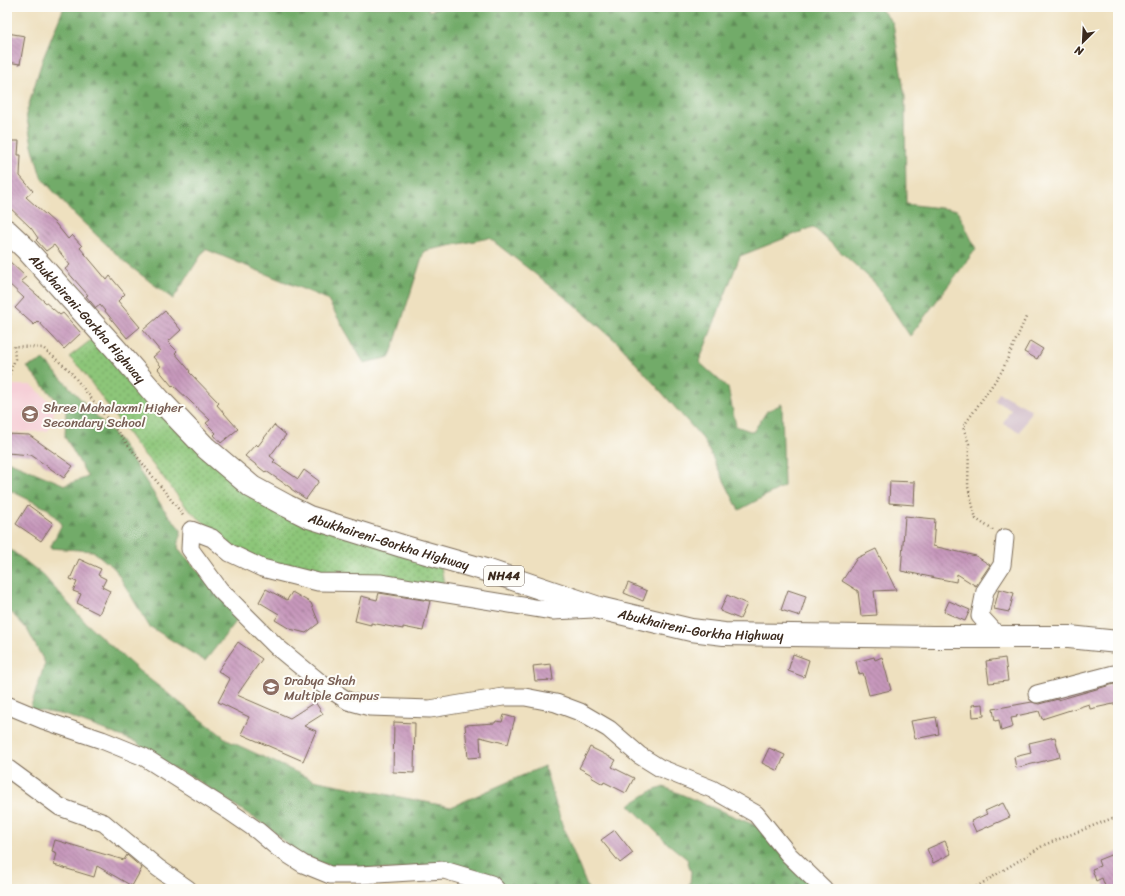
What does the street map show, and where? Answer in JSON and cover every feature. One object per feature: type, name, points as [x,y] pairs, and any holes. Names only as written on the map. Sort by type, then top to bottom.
[{"type":"main road","name":"Abukhaireni-Gorkha Highway","points":[[7,231],[25,248],[116,348],[158,399],[206,448],[252,487],[309,517],[402,546],[489,570],[599,608],[691,630],[724,634],[1069,637],[1118,642]]},
{"type":"street","points":[[599,608],[553,611],[380,583],[318,582],[262,568],[230,553],[212,538],[191,530],[190,549],[220,590],[277,647],[322,684],[348,700],[370,707],[423,709],[503,697],[525,697],[556,703],[580,712],[609,729],[639,755],[660,768],[712,789],[756,814],[788,855],[824,889]]},
{"type":"street","points":[[998,636],[980,616],[985,591],[1002,565],[1005,538]]},
{"type":"street","points":[[1037,694],[1114,674],[1118,675]]},
{"type":"street","points":[[7,706],[102,740],[144,757],[229,811],[258,831],[278,848],[304,864],[330,875],[360,875],[444,870],[491,884],[496,889]]},
{"type":"street","points":[[7,768],[60,807],[104,823],[158,868],[188,889]]},
{"type":"path","points":[[1005,538],[976,519],[968,487],[969,444],[963,427],[1002,371],[1027,315]]},
{"type":"path","points":[[7,382],[15,358],[14,346],[43,348],[69,370],[180,511],[191,530]]},
{"type":"path","points":[[972,889],[1044,846],[1118,816]]},
{"type":"shaded area","name":"Shree Mahalaxmi Higher Secondary School","points":[[7,385],[32,385],[55,407],[52,422],[48,431],[7,433]]},
{"type":"shaded area","points":[[999,393],[1032,410],[1020,432],[1003,424],[1011,409],[995,401]]},
{"type":"green space","points":[[64,7],[429,7],[428,11],[443,7],[879,7],[893,23],[905,97],[906,204],[957,210],[976,249],[910,336],[874,282],[813,227],[740,256],[699,362],[728,388],[736,426],[753,432],[767,411],[782,404],[784,486],[739,510],[703,439],[617,342],[571,302],[489,238],[424,251],[390,357],[364,363],[327,299],[205,249],[173,299],[127,264],[69,209],[41,177],[32,145],[26,114],[42,61]]},
{"type":"green space","points":[[95,337],[253,494],[439,557],[445,589],[319,577],[260,563],[234,548],[188,509],[136,445],[82,370],[69,357]]},
{"type":"green space","points":[[44,360],[120,441],[163,508],[181,530],[178,548],[239,618],[205,661],[149,626],[115,569],[93,551],[50,548],[62,524],[48,509],[7,489],[7,462],[65,485],[88,477],[65,437],[66,411],[27,367]]},
{"type":"green space","points":[[7,547],[42,574],[86,623],[139,671],[229,741],[313,780],[451,807],[544,766],[562,824],[588,889],[501,889],[466,874],[329,866],[295,852],[271,829],[192,777],[160,762],[136,742],[65,715],[30,709],[45,663],[27,629],[7,608]]},
{"type":"green space","points":[[664,787],[757,826],[819,889],[686,889],[690,883],[691,872],[687,859],[667,843],[629,805],[650,792]]},
{"type":"building","points":[[7,33],[25,36],[20,64],[7,62]]},
{"type":"building","points":[[7,141],[19,141],[18,155],[21,155],[20,176],[33,191],[26,197],[56,224],[68,239],[72,235],[82,246],[80,248],[107,280],[110,276],[125,294],[118,301],[140,327],[127,338],[100,305],[96,308],[86,296],[88,295],[65,269],[70,265],[54,245],[46,251],[36,240],[38,238],[31,228],[7,205]]},
{"type":"building","points":[[7,259],[26,277],[21,281],[60,315],[63,313],[81,333],[64,349],[38,321],[34,325],[15,308],[24,298],[7,282]]},
{"type":"building","points":[[165,311],[181,330],[168,342],[177,351],[175,353],[190,371],[189,372],[219,403],[217,405],[238,429],[221,443],[214,435],[216,433],[206,423],[210,420],[173,385],[172,386],[158,369],[161,366],[153,357],[160,351],[143,330]]},
{"type":"building","points":[[1030,341],[1043,349],[1037,359],[1024,352]]},
{"type":"building","points":[[274,425],[286,435],[270,456],[275,460],[273,462],[298,479],[304,470],[319,481],[306,499],[266,471],[265,472],[245,456],[256,444],[258,446]]},
{"type":"building","points":[[7,434],[29,435],[73,466],[64,478],[31,455],[7,453]]},
{"type":"building","points":[[890,481],[915,482],[914,505],[889,503]]},
{"type":"building","points":[[28,505],[53,523],[41,541],[16,524]]},
{"type":"building","points":[[905,516],[935,519],[933,546],[976,556],[990,565],[976,586],[957,574],[956,582],[901,571]]},
{"type":"building","points":[[876,549],[896,590],[874,591],[877,615],[861,616],[858,591],[842,581],[857,558]]},
{"type":"building","points":[[79,559],[101,569],[98,575],[106,579],[102,587],[110,591],[99,614],[77,603],[81,594],[73,591],[77,582],[70,579]]},
{"type":"building","points":[[628,583],[647,591],[643,601],[624,593]]},
{"type":"building","points":[[266,589],[287,600],[292,592],[311,603],[319,623],[306,633],[290,629],[275,620],[279,614],[259,602]]},
{"type":"building","points":[[999,589],[1014,593],[1009,612],[994,609]]},
{"type":"building","points":[[788,590],[806,596],[800,616],[781,610]]},
{"type":"building","points":[[379,593],[430,601],[423,631],[371,623],[371,625],[355,621],[361,596],[377,600]]},
{"type":"building","points":[[727,595],[747,604],[740,619],[720,611]]},
{"type":"building","points":[[949,601],[970,610],[965,621],[944,612]]},
{"type":"building","points":[[238,642],[262,659],[237,695],[290,718],[315,702],[323,714],[304,726],[316,731],[303,761],[241,734],[249,717],[218,702],[230,679],[218,671]]},
{"type":"building","points":[[793,654],[809,660],[804,677],[788,671]]},
{"type":"building","points":[[874,657],[875,660],[882,657],[891,690],[869,695],[863,673],[859,674],[856,662]]},
{"type":"building","points":[[1005,658],[1008,681],[989,683],[986,661]]},
{"type":"building","points":[[551,664],[553,680],[535,681],[533,666]]},
{"type":"building","points":[[1114,684],[1118,697],[1118,703],[1090,709],[1089,704],[1042,719],[1039,711],[1016,716],[1017,717],[1011,718],[1013,727],[1001,731],[999,720],[995,721],[993,709],[1032,702],[1039,704]]},
{"type":"building","points":[[983,704],[984,716],[973,717],[972,705]]},
{"type":"building","points":[[504,715],[515,718],[508,744],[480,737],[481,757],[468,758],[465,725],[495,723],[496,721],[502,722]]},
{"type":"building","points":[[936,717],[939,734],[915,739],[911,721]]},
{"type":"building","points":[[394,722],[415,723],[414,773],[393,772]]},
{"type":"building","points":[[1055,737],[1060,757],[1016,768],[1014,757],[1031,753],[1029,743]]},
{"type":"building","points":[[590,747],[616,760],[612,767],[634,778],[626,793],[604,782],[603,784],[591,777],[592,775],[579,768]]},
{"type":"building","points":[[769,748],[785,755],[778,771],[762,763]]},
{"type":"building","points":[[1003,803],[1010,817],[976,832],[971,821],[987,814],[985,811]]},
{"type":"building","points":[[615,830],[633,853],[620,863],[601,840]]},
{"type":"building","points":[[55,840],[124,860],[127,855],[142,868],[132,886],[97,866],[94,877],[54,865],[57,853],[52,851]]},
{"type":"building","points":[[945,841],[951,854],[933,863],[927,849]]},
{"type":"building","points":[[1118,852],[1118,887],[1106,889],[1102,878],[1096,881],[1092,869],[1100,866],[1098,860]]},
{"type":"place","name":"Shree Mahalaxmi Higher Secondary School","points":[[30,414]]},
{"type":"place","name":"Drabya Shah Multiple Campus","points":[[271,687]]}]
